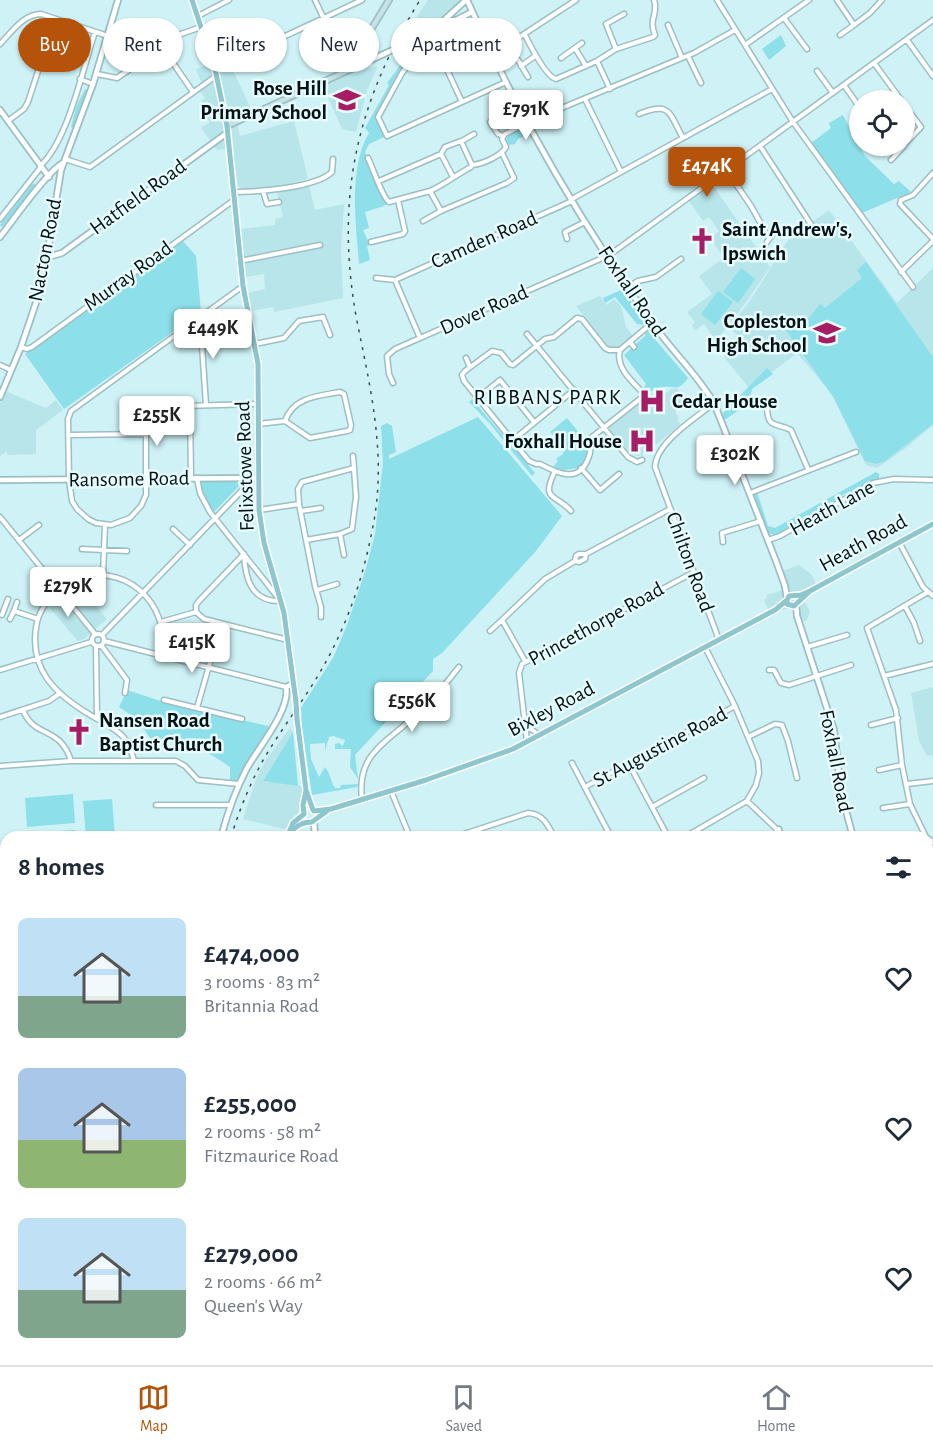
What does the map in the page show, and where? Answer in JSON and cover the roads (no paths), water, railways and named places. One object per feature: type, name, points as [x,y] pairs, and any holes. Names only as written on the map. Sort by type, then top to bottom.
[{"type":"main road","name":"Felixstowe Road","points":[[192,0],[198,16]]},
{"type":"main road","points":[[378,18],[389,0]]},
{"type":"main road","name":"Felixstowe Road","points":[[216,72],[227,126],[243,286],[258,364],[256,478],[259,510],[264,543],[284,613],[306,790],[314,810],[311,820]]},
{"type":"main road","points":[[227,126],[344,72]]},
{"type":"main road","name":"Heath Road","points":[[792,601],[933,524]]},
{"type":"main road","name":"Bixley Road","points":[[311,820],[331,809],[464,768],[528,741],[792,601]]},
{"type":"main road","name":"Felixstowe Road","points":[[304,813],[306,790]]},
{"type":"main road","name":"Bixley Road","points":[[304,813],[307,810],[331,809]]},
{"type":"main road","points":[[290,831],[293,823],[304,813],[311,820],[294,831]]},
{"type":"street","name":"Nacton Road","points":[[113,18],[118,0]]},
{"type":"street","points":[[198,16],[229,0]]},
{"type":"street","points":[[315,0],[323,18],[362,0]]},
{"type":"street","points":[[447,18],[467,0]]},
{"type":"street","name":"Foxhall Road","points":[[467,0],[475,18]]},
{"type":"street","points":[[522,37],[576,0]]},
{"type":"street","points":[[717,0],[793,122],[913,287]]},
{"type":"street","points":[[745,45],[809,0]]},
{"type":"street","points":[[837,0],[854,25]]},
{"type":"street","points":[[840,35],[870,13],[882,0]]},
{"type":"street","points":[[525,35],[552,79],[597,61],[616,49],[653,37],[655,35],[651,24],[656,9],[653,1]]},
{"type":"street","points":[[460,18],[472,12]]},
{"type":"street","points":[[27,18],[30,15],[41,14],[52,18]]},
{"type":"street","points":[[616,49],[606,24],[624,14]]},
{"type":"street","points":[[784,18],[807,49]]},
{"type":"street","name":"Dover Road","points":[[393,383],[389,374],[387,356],[395,349],[608,256],[933,20]]},
{"type":"street","points":[[668,26],[682,58]]},
{"type":"street","points":[[0,44],[18,27]]},
{"type":"street","points":[[502,136],[528,122],[688,56],[735,30]]},
{"type":"street","points":[[91,31],[103,34]]},
{"type":"street","points":[[1,233],[64,161],[90,166],[193,92],[211,82],[217,75],[299,31]]},
{"type":"street","name":"Nacton Road","points":[[0,219],[45,161],[64,132],[95,32]]},
{"type":"street","points":[[907,40],[933,76]]},
{"type":"street","points":[[561,58],[582,44]]},
{"type":"street","points":[[575,48],[586,66]]},
{"type":"street","name":"Nacton Road","points":[[0,397],[44,282],[58,182],[103,53]]},
{"type":"street","points":[[522,65],[536,56]]},
{"type":"street","points":[[688,56],[701,83]]},
{"type":"street","points":[[597,61],[610,89]]},
{"type":"street","points":[[874,63],[894,90]]},
{"type":"street","points":[[522,68],[528,77]]},
{"type":"street","points":[[817,71],[833,93]]},
{"type":"street","points":[[8,121],[24,109],[38,72]]},
{"type":"street","points":[[97,74],[117,78],[126,72]]},
{"type":"street","points":[[179,72],[193,92]]},
{"type":"street","points":[[403,72],[378,117],[386,136],[389,137],[506,82]]},
{"type":"street","points":[[448,72],[462,102]]},
{"type":"street","name":"Foxhall Road","points":[[501,72],[586,222],[652,323],[705,387],[714,403],[792,601],[817,676],[834,730],[841,792],[851,831]]},
{"type":"street","points":[[80,79],[93,84]]},
{"type":"street","points":[[844,85],[849,92]]},
{"type":"street","name":"Camden Road","points":[[394,280],[572,200],[772,89]]},
{"type":"street","points":[[585,99],[621,172]]},
{"type":"street","points":[[639,114],[655,108],[663,108],[669,114],[682,138]]},
{"type":"street","points":[[0,110],[49,177]]},
{"type":"street","points":[[915,120],[921,128],[915,134]]},
{"type":"street","points":[[368,158],[384,198],[389,202],[430,191],[450,181],[472,165],[502,153],[506,147],[502,136],[490,122]]},
{"type":"street","points":[[64,132],[75,136]]},
{"type":"street","name":"Hatfield Road","points":[[48,257],[62,253],[211,141],[227,133]]},
{"type":"street","points":[[379,181],[441,154],[445,147],[474,134]]},
{"type":"street","points":[[461,141],[472,165]]},
{"type":"street","points":[[760,146],[814,229]]},
{"type":"street","points":[[423,221],[514,178],[502,153]]},
{"type":"street","points":[[441,154],[453,177]]},
{"type":"street","points":[[891,160],[894,156]]},
{"type":"street","points":[[234,192],[263,191],[323,178],[332,172],[333,159]]},
{"type":"street","points":[[726,171],[751,206],[769,238]]},
{"type":"street","points":[[901,272],[933,240],[900,204],[902,199],[913,195],[933,173]]},
{"type":"street","points":[[263,191],[267,204],[279,202]]},
{"type":"street","points":[[430,191],[441,211]]},
{"type":"street","name":"Murray Road","points":[[21,347],[27,349],[32,347],[234,200]]},
{"type":"street","points":[[371,242],[403,234],[405,231],[398,200]]},
{"type":"street","points":[[567,239],[566,232],[586,222]]},
{"type":"street","points":[[240,261],[320,245]]},
{"type":"street","points":[[628,287],[638,281],[656,278],[681,259]]},
{"type":"street","points":[[376,278],[394,280],[420,338]]},
{"type":"street","points":[[243,286],[69,414],[70,493],[77,509],[88,519],[105,525],[125,520],[135,513],[146,495],[146,413],[150,406],[258,405]]},
{"type":"street","points":[[200,317],[206,405]]},
{"type":"street","points":[[255,344],[284,338],[299,321],[323,318],[330,335]]},
{"type":"street","points":[[620,350],[618,360],[620,367],[645,395],[590,440],[589,457],[581,468],[566,475],[554,473],[540,464],[529,461],[462,378],[463,373],[492,351],[501,353],[513,365],[545,339],[554,337],[577,318],[609,350],[620,350],[652,323]]},
{"type":"street","points":[[526,334],[628,457],[637,465],[642,460]]},
{"type":"street","points":[[630,342],[634,347]]},
{"type":"street","points":[[466,358],[470,367]]},
{"type":"street","points":[[0,365],[11,370]]},
{"type":"street","points":[[477,398],[500,380],[534,422]]},
{"type":"street","points":[[512,441],[574,390]]},
{"type":"street","points":[[258,424],[285,421],[310,438],[347,431],[350,430],[351,425],[344,394],[340,392],[304,399],[287,415],[285,421]]},
{"type":"street","name":"Chilton Road","points":[[714,403],[678,432],[656,457],[656,471],[719,640]]},
{"type":"street","points":[[190,405],[191,478]]},
{"type":"street","points":[[767,408],[767,419],[771,424],[791,430],[808,469]]},
{"type":"street","points":[[69,435],[146,434]]},
{"type":"street","points":[[750,493],[856,452]]},
{"type":"street","points":[[306,540],[350,531],[353,525],[356,497],[353,456]]},
{"type":"street","points":[[321,617],[298,489],[302,482],[354,468]]},
{"type":"street","points":[[581,468],[600,490],[619,474]]},
{"type":"street","points":[[554,473],[548,492],[552,498],[571,511]]},
{"type":"street","points":[[197,478],[203,501],[280,601]]},
{"type":"street","points":[[97,719],[102,635],[256,478]]},
{"type":"street","name":"Ransome Road","points":[[0,480],[256,478]]},
{"type":"street","name":"Heath Lane","points":[[768,540],[780,536],[873,483],[894,479],[933,480]]},
{"type":"street","points":[[259,510],[299,504]]},
{"type":"street","points":[[560,509],[565,505]]},
{"type":"street","points":[[301,511],[321,508]]},
{"type":"street","points":[[490,631],[545,579],[575,561],[577,555],[582,552],[586,554],[670,509]]},
{"type":"street","points":[[0,517],[95,634],[102,635]]},
{"type":"street","points":[[723,542],[722,533],[760,521]]},
{"type":"street","points":[[19,540],[39,525]]},
{"type":"street","points":[[103,575],[105,525]]},
{"type":"street","points":[[173,529],[190,545]]},
{"type":"street","points":[[340,534],[344,555]]},
{"type":"street","points":[[899,542],[928,592],[933,596]]},
{"type":"street","points":[[82,549],[127,551]]},
{"type":"street","points":[[244,554],[245,572],[253,590],[259,596],[280,601]]},
{"type":"street","points":[[244,554],[199,600],[196,612],[204,619],[288,640]]},
{"type":"street","name":"Princethorpe Road","points":[[528,741],[520,666],[525,661],[693,572]]},
{"type":"street","points":[[134,761],[130,748],[121,735],[67,701],[46,677],[38,658],[35,638],[38,619],[44,606],[58,589],[75,579],[103,575],[128,582],[144,594],[161,622],[164,635],[162,655]]},
{"type":"street","points":[[317,590],[337,584]]},
{"type":"street","points":[[924,831],[910,804],[902,765],[898,718],[867,628],[928,592]]},
{"type":"street","points":[[2,615],[3,606],[8,599]]},
{"type":"street","points":[[10,619],[17,602]]},
{"type":"street","points":[[905,606],[916,627],[920,641]]},
{"type":"street","points":[[14,611],[38,619]]},
{"type":"street","points":[[161,622],[196,612]]},
{"type":"street","points":[[502,620],[525,661]]},
{"type":"street","points":[[197,708],[221,624]]},
{"type":"street","points":[[92,642],[92,636],[95,634]]},
{"type":"street","points":[[807,647],[847,635]]},
{"type":"street","points":[[0,670],[92,642],[162,655],[286,687],[293,684]]},
{"type":"street","points":[[101,644],[127,680],[125,693]]},
{"type":"street","points":[[695,831],[747,801],[756,785],[759,773],[758,761],[735,706],[705,647]]},
{"type":"street","points":[[884,675],[933,664]]},
{"type":"street","points":[[769,670],[774,670],[781,683],[785,685],[851,665]]},
{"type":"street","points":[[362,799],[362,777],[370,757],[378,747],[427,705],[459,667]]},
{"type":"street","points":[[223,831],[245,772],[286,702],[286,687]]},
{"type":"street","points":[[0,717],[49,701],[59,694]]},
{"type":"street","points":[[164,700],[242,719]]},
{"type":"street","points":[[286,702],[296,701]]},
{"type":"street","name":"St Augustine Road","points":[[585,787],[735,706]]},
{"type":"street","points":[[22,710],[30,723],[63,743],[71,761]]},
{"type":"street","points":[[874,726],[898,718]]},
{"type":"street","points":[[748,737],[775,724],[782,725],[798,774]]},
{"type":"street","points":[[526,726],[539,735]]},
{"type":"street","points":[[0,766],[71,761],[176,761],[202,781],[240,784]]},
{"type":"street","points":[[572,763],[608,831]]},
{"type":"street","points":[[629,764],[665,831]]},
{"type":"street","points":[[879,770],[902,765]]},
{"type":"street","points":[[652,807],[704,778]]},
{"type":"street","points":[[907,784],[933,781]]},
{"type":"street","points":[[391,791],[408,831]]},
{"type":"street","points":[[747,801],[779,830]]},
{"type":"street","points":[[883,808],[910,804]]},
{"type":"street","points":[[156,805],[231,805]]},
{"type":"street","points":[[474,831],[532,813],[544,819],[551,831]]},
{"type":"street","points":[[311,820],[314,831]]},
{"type":"railway","points":[[233,831],[262,762],[316,679],[340,635],[359,584],[368,549],[376,503],[378,449],[350,272],[348,230],[350,190],[356,151],[380,76],[420,0]]},
{"type":"place","name":"Rose Hill Primary School","points":[[347,100]]},
{"type":"place","name":"Saint Andrew's, Ipswich","points":[[702,241]]},
{"type":"place","name":"Copleston High School","points":[[827,333]]},
{"type":"place","name":"Cedar House","points":[[652,401]]},
{"type":"place","name":"Foxhall House","points":[[642,441]]},
{"type":"place","name":"Nansen Road Baptist Church","points":[[79,732]]},
{"type":"district","name":"RIBBANS PARK","points":[[548,397]]}]
